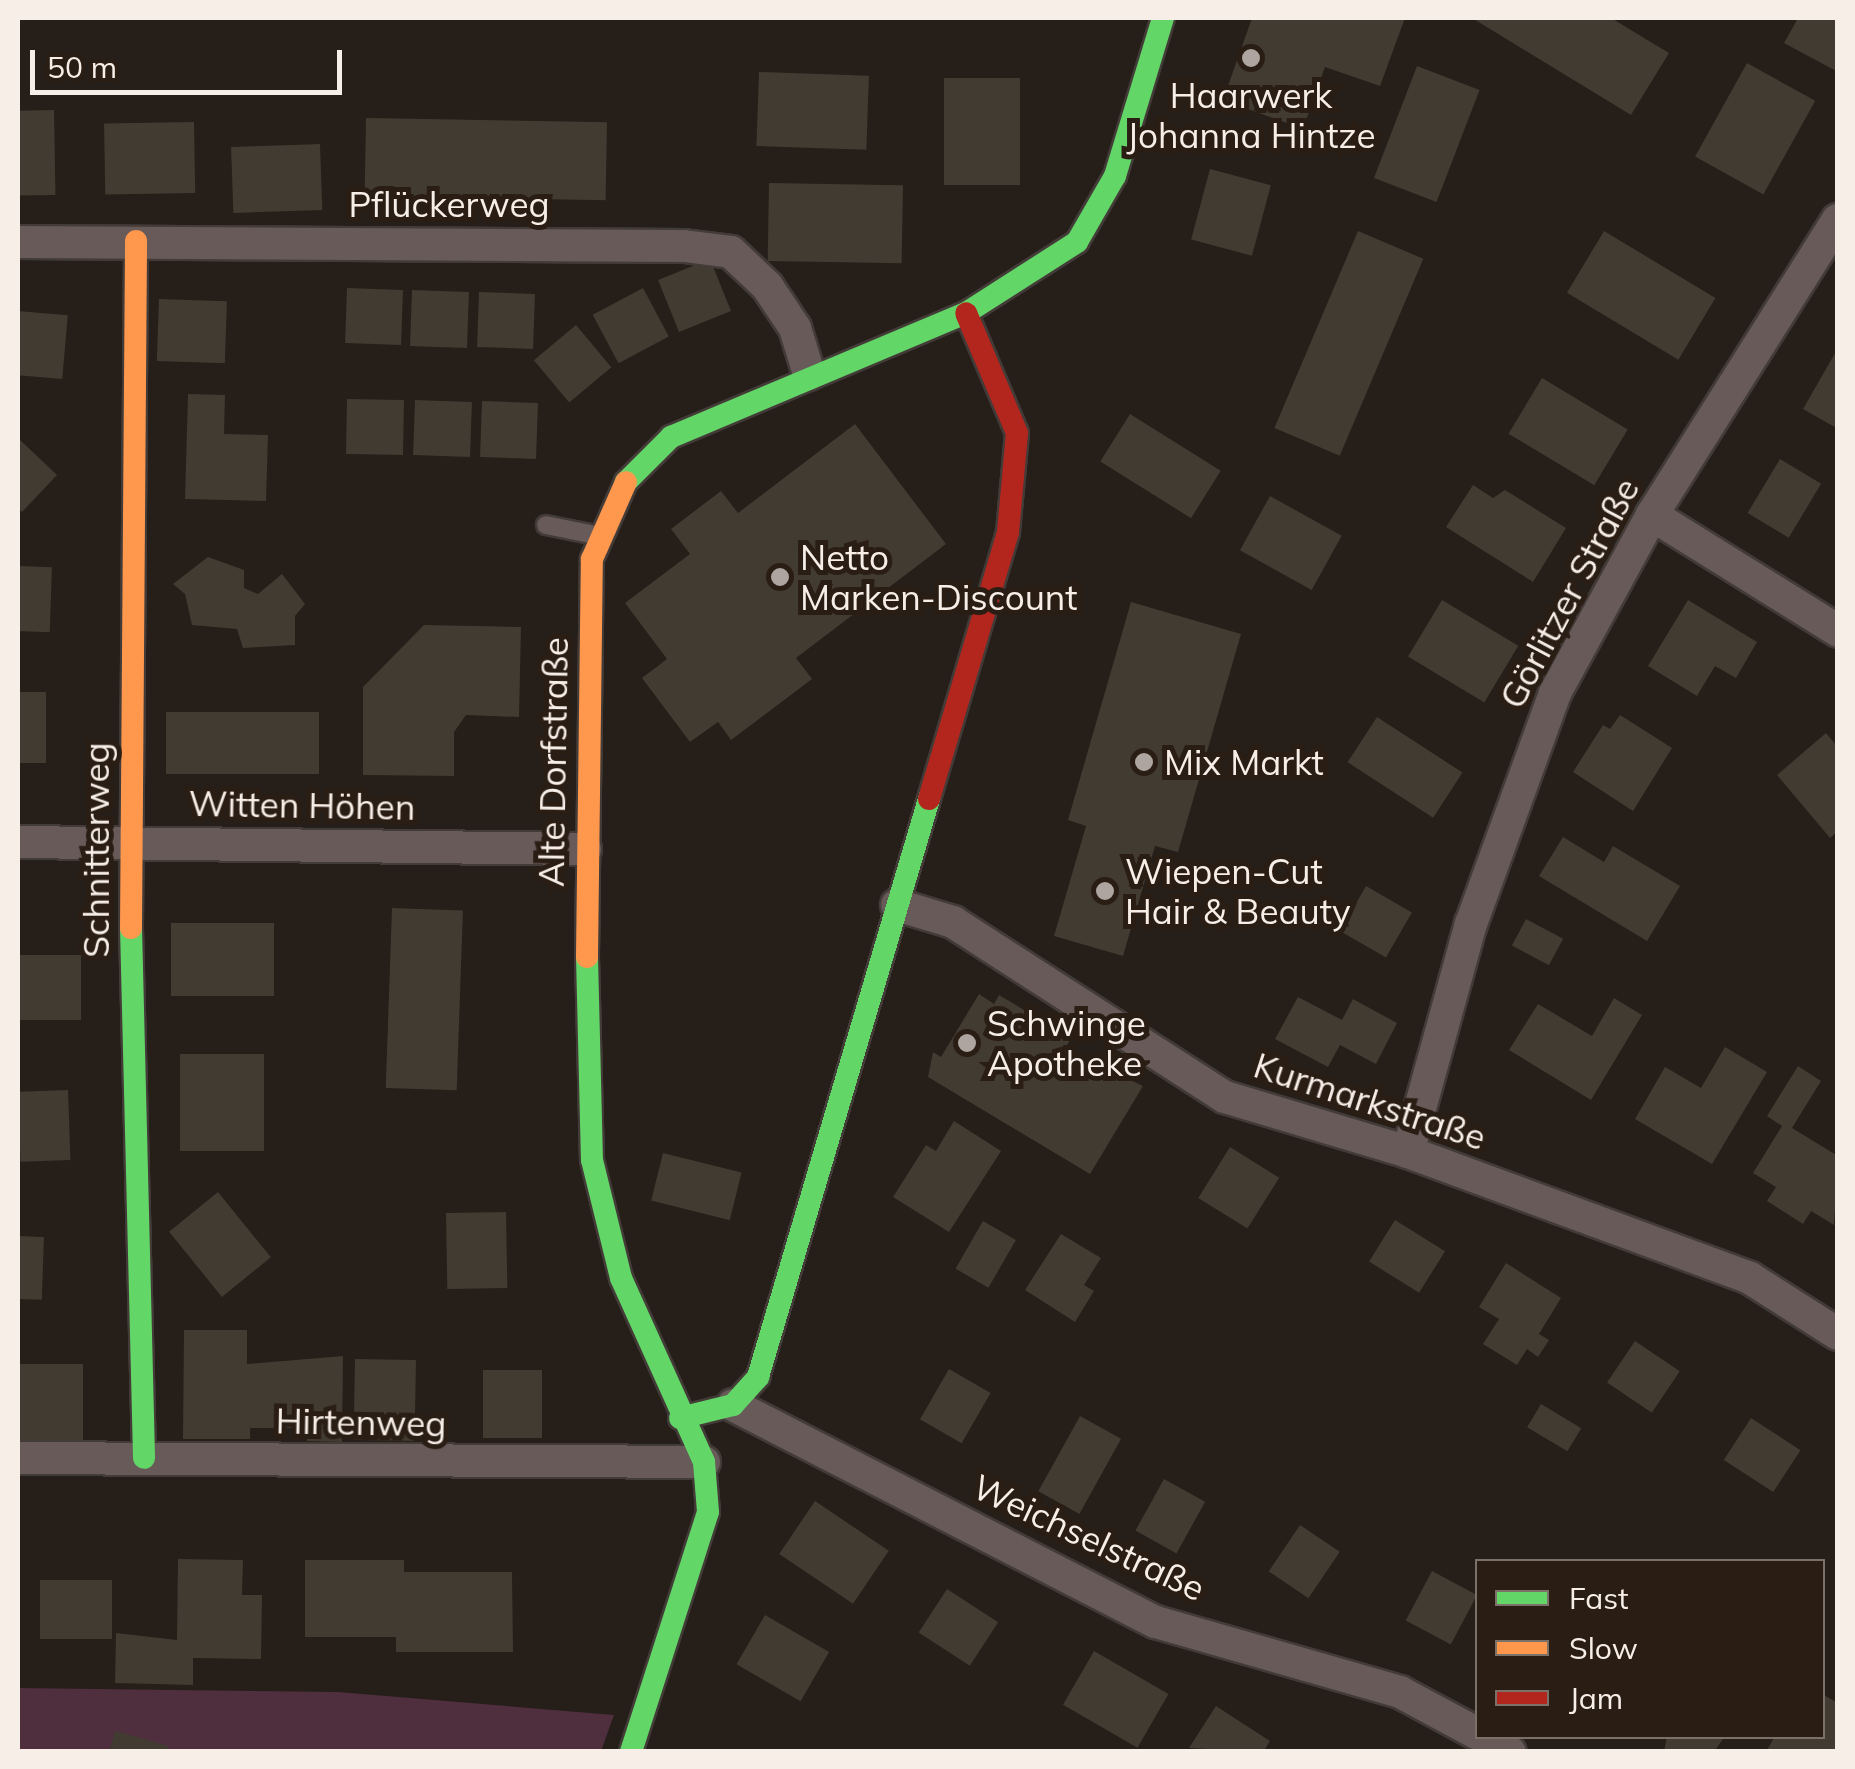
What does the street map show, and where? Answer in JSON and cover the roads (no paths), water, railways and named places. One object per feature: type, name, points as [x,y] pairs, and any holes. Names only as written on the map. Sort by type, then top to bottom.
[{"type":"street","name":"Alte Dorfstraße","points":[[631,1752],[708,1512],[704,1462],[680,1418],[621,1278],[592,1160],[586,849],[592,559],[621,486],[671,437],[809,374],[966,313],[1077,242],[1114,176],[1163,18]]},
{"type":"street","name":"Görlitzer Straße","points":[[1408,1152],[1471,924],[1554,693],[1652,515],[1838,220]]},
{"type":"street","name":"Schnitterweg","points":[[136,241],[129,842],[144,1458]]},
{"type":"street","name":"Pflückerweg","points":[[18,242],[731,252],[795,328],[809,374]]},
{"type":"street","points":[[680,1418],[734,1405],[758,1377],[1008,532],[1019,455],[1000,381],[966,313]]},
{"type":"street","points":[[1652,515],[1838,630]]},
{"type":"street","name":"Witten Höhen","points":[[18,842],[586,849]]},
{"type":"street","name":"Kurmarkstraße","points":[[897,905],[953,922],[1225,1097],[1408,1152],[1750,1278],[1838,1334]]},
{"type":"street","name":"Weichselstraße","points":[[734,1405],[1156,1622],[1400,1692],[1475,1732]]},
{"type":"street","name":"Hirtenweg","points":[[18,1458],[704,1462]]},
{"type":"street","name":"Weichselstraße","points":[[1487,1739],[1510,1752]]},
{"type":"lane","points":[[546,525],[600,536]]},
{"type":"place","name":"Haarwerk Johanna Hintze","points":[[1251,58]]},
{"type":"place","name":"Netto Marken-Discount","points":[[780,577]]},
{"type":"place","name":"Mix Markt","points":[[1144,762]]},
{"type":"place","name":"Wiepen-Cut Hair & Beauty","points":[[1105,891]]},
{"type":"place","name":"Schwinge Apotheke","points":[[967,1043]]}]
